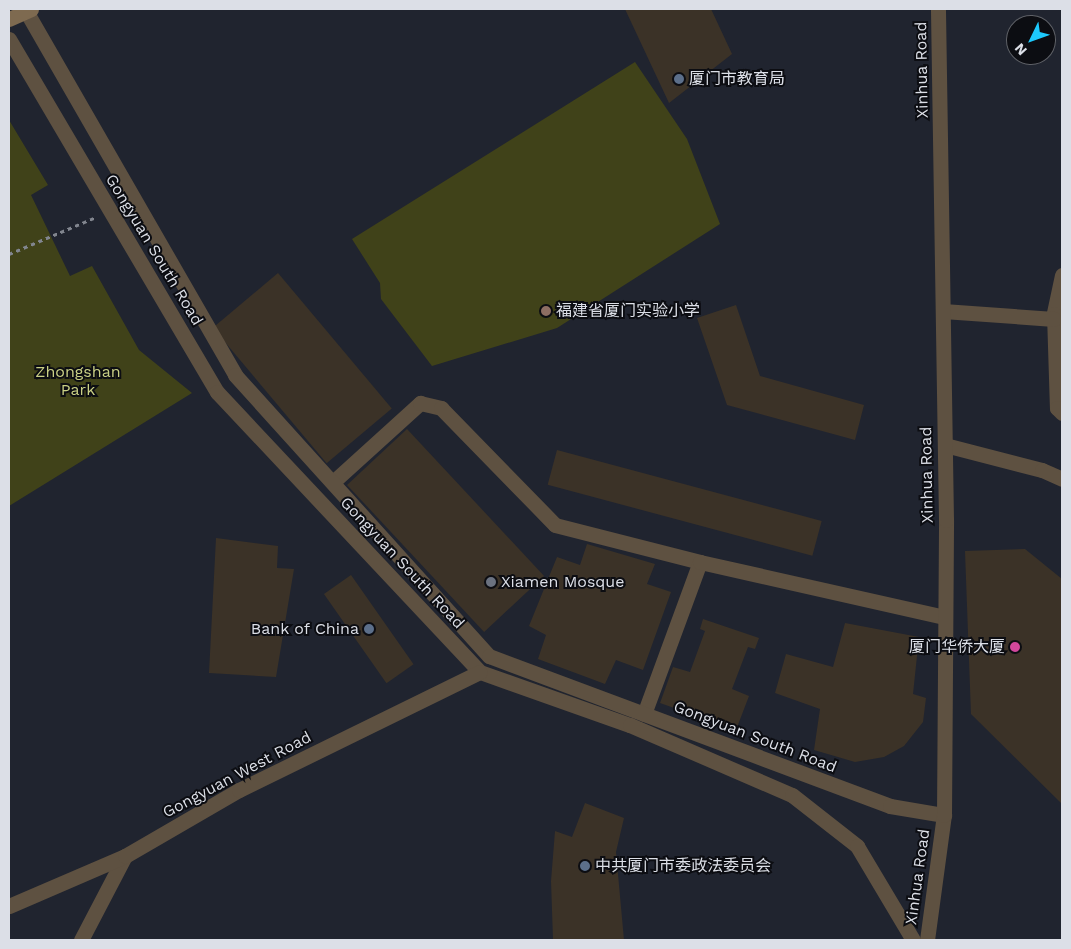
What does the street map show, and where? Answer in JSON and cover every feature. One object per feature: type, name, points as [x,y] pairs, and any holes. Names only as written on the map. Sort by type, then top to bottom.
[{"type":"main road","points":[[9,19],[27,10]]},
{"type":"street","name":"Xinhua Road","points":[[927,940],[944,816],[945,445],[938,9]]},
{"type":"street","name":"Gongyuan South Road","points":[[27,10],[235,375],[489,656],[890,806],[944,816]]},
{"type":"street","name":"Gongyuan South Road","points":[[9,38],[217,392],[480,672],[630,725],[792,795],[857,846],[913,940]]},
{"type":"street","points":[[1062,275],[1054,319],[1057,408],[1062,413]]},
{"type":"street","points":[[943,310],[1054,319]]},
{"type":"street","points":[[333,482],[420,402],[442,408],[555,525],[700,562],[945,617]]},
{"type":"street","points":[[945,445],[1042,470],[1062,479]]},
{"type":"street","points":[[644,714],[700,562]]},
{"type":"street","name":"Gongyuan West Road","points":[[9,906],[125,856],[239,790],[480,672]]},
{"type":"street","points":[[81,940],[125,856]]},
{"type":"path","points":[[9,254],[52,233],[111,212]]},
{"type":"green space","points":[[635,62],[687,139],[720,224],[557,328],[432,366],[381,299],[380,283],[352,239]]},
{"type":"green space","name":"Zhongshan Park","points":[[9,120],[48,185],[31,195],[70,276],[92,266],[139,350],[192,393],[9,506]]},
{"type":"building","name":"厦门市教育局","points":[[625,9],[711,9],[732,54],[669,103]]},
{"type":"building","points":[[278,273],[392,409],[327,463],[213,328]]},
{"type":"building","points":[[736,305],[760,376],[864,405],[855,440],[727,405],[697,318]]},
{"type":"building","points":[[407,429],[544,576],[484,632],[347,485]]},
{"type":"building","points":[[557,450],[822,521],[812,556],[548,485]]},
{"type":"building","points":[[216,538],[278,546],[277,568],[294,569],[276,677],[209,673]]},
{"type":"building","points":[[587,544],[655,564],[647,584],[671,592],[643,670],[616,660],[605,684],[538,659],[546,635],[529,626],[557,557],[580,565]]},
{"type":"building","name":"厦门华侨大厦","points":[[1025,549],[1062,579],[1062,804],[971,714],[965,551]]},
{"type":"building","name":"Bank of China","points":[[351,575],[414,664],[386,683],[324,594]]},
{"type":"building","points":[[703,619],[759,638],[755,649],[748,647],[732,689],[749,696],[736,730],[660,703],[673,667],[690,672],[705,631],[700,629]]},
{"type":"building","points":[[845,623],[919,637],[913,694],[926,698],[923,722],[904,746],[884,757],[855,762],[814,750],[820,709],[775,693],[786,654],[833,667]]},
{"type":"building","name":"中共厦门市委政法委员会","points":[[585,803],[624,818],[616,852],[624,940],[553,940],[551,881],[555,831],[572,837]]},
{"type":"place","name":"厦门市教育局","points":[[679,79]]},
{"type":"place","name":"福建省厦门实验小学","points":[[546,311]]},
{"type":"place","name":"Xiamen Mosque","points":[[491,582]]},
{"type":"place","name":"Bank of China","points":[[369,629]]},
{"type":"place","name":"厦门华侨大厦","points":[[1015,647]]},
{"type":"place","name":"中共厦门市委政法委员会","points":[[585,866]]}]
